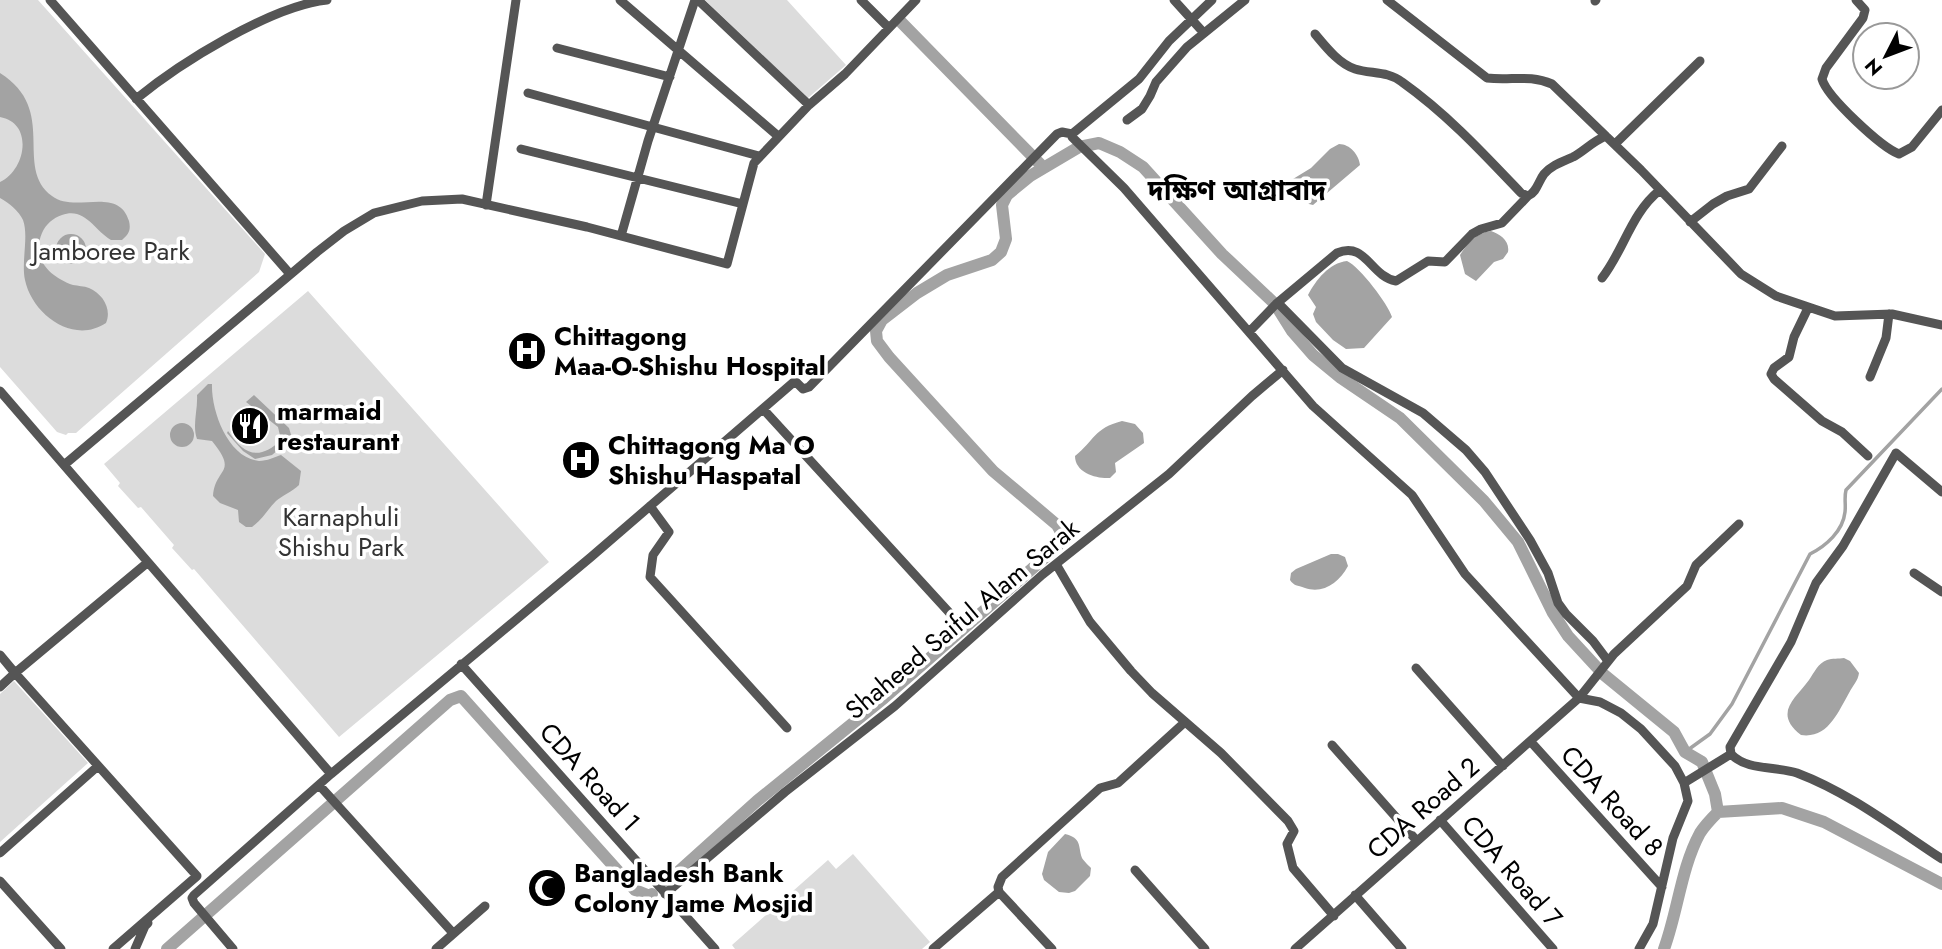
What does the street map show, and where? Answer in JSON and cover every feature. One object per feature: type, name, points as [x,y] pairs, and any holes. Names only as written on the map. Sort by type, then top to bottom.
[{"type":"street","points":[[50,0],[290,274]]},
{"type":"street","points":[[136,99],[183,65],[265,19],[327,0]]},
{"type":"street","points":[[486,205],[516,0]]},
{"type":"street","points":[[620,0],[778,136]]},
{"type":"street","points":[[621,236],[653,126],[697,0],[809,105]]},
{"type":"street","points":[[861,0],[889,28]]},
{"type":"street","points":[[64,465],[290,274],[344,231],[374,213],[422,201],[462,199],[727,264],[754,163],[759,156],[809,105],[845,74],[916,0]]},
{"type":"street","points":[[1174,0],[1203,32]]},
{"type":"street","points":[[1073,136],[1143,75],[1190,18],[1212,0]]},
{"type":"street","points":[[1127,120],[1142,109],[1156,82],[1203,32],[1245,0]]},
{"type":"street","points":[[1387,0],[1487,78],[1537,78],[1552,84],[1615,144],[1741,274],[1758,287],[1808,308],[1846,317],[1889,314],[1942,325]]},
{"type":"street","points":[[1856,0],[1865,10],[1863,18],[1826,68],[1822,79],[1829,94],[1887,147],[1899,154],[1912,147],[1942,110]]},
{"type":"street","points":[[1315,34],[1346,65],[1393,76],[1403,82],[1456,125],[1521,193],[1528,196]]},
{"type":"street","points":[[557,48],[670,77]]},
{"type":"street","points":[[1615,144],[1700,61]]},
{"type":"street","points":[[528,93],[759,156]]},
{"type":"street","points":[[193,900],[331,774],[795,381],[803,389],[809,387],[1057,134],[1062,132],[1073,136],[1252,329],[1326,419],[1412,495],[1465,575],[1579,698],[1600,702],[1641,729],[1687,781],[1688,801],[1673,838],[1653,924],[1639,949]]},
{"type":"street","points":[[1252,329],[1331,258],[1348,249],[1357,251],[1385,278],[1396,281],[1428,261],[1445,262],[1472,234],[1502,223],[1533,194],[1544,175],[1554,165],[1574,156],[1596,139],[1606,136]]},
{"type":"street","points":[[1690,222],[1727,196],[1749,189],[1782,146]]},
{"type":"street","points":[[521,149],[743,204]]},
{"type":"street","points":[[1602,278],[1614,262],[1642,207],[1660,190]]},
{"type":"street","points":[[1277,304],[1342,368],[1423,413],[1466,450],[1491,481],[1530,540],[1548,573],[1558,603],[1593,641],[1607,663]]},
{"type":"street","points":[[1808,308],[1794,337],[1789,357],[1774,368],[1771,374],[1822,421],[1842,432],[1868,456]]},
{"type":"street","points":[[1870,377],[1886,338],[1889,314]]},
{"type":"street","name":"Shaheed Saiful Alam Sarak","points":[[665,894],[785,792],[895,706],[1056,564],[1169,474],[1283,370]]},
{"type":"street","points":[[0,391],[331,774]]},
{"type":"street","points":[[764,410],[957,621]]},
{"type":"street","points":[[1687,781],[1727,756],[1734,737],[1791,642],[1816,583],[1843,546],[1896,453],[1942,492]]},
{"type":"street","points":[[650,506],[669,532],[653,555],[650,577],[787,728]]},
{"type":"street","name":"CDA Road 2","points":[[1295,949],[1579,698],[1607,663],[1687,586],[1696,565],[1739,524]]},
{"type":"street","points":[[0,687],[147,563]]},
{"type":"street","points":[[1056,564],[1090,622],[1108,645],[1152,693],[1231,762],[1288,821],[1294,831],[1287,844],[1293,869],[1334,916]]},
{"type":"street","points":[[1914,573],[1942,592]]},
{"type":"street","points":[[0,655],[197,876],[113,949]]},
{"type":"street","name":"CDA Road 1","points":[[461,664],[715,949]]},
{"type":"street","points":[[1416,668],[1503,766]]},
{"type":"street","points":[[1052,949],[999,892],[1002,877],[1100,788],[1118,783],[1185,722]]},
{"type":"street","name":"CDA Road 8","points":[[1531,742],[1662,887]]},
{"type":"street","points":[[1332,745],[1417,841]]},
{"type":"street","points":[[1727,756],[1746,764],[1785,770],[1821,784],[1863,807],[1942,859]]},
{"type":"street","points":[[0,853],[98,766]]},
{"type":"street","points":[[319,785],[453,933]]},
{"type":"street","name":"CDA Road 7","points":[[1440,820],[1553,949]]},
{"type":"street","points":[[1135,870],[1205,949]]},
{"type":"street","points":[[0,881],[61,949]]},
{"type":"street","points":[[933,949],[999,892]]},
{"type":"street","points":[[135,949],[145,926],[181,895],[193,900],[233,949]]},
{"type":"street","points":[[1355,895],[1402,949]]},
{"type":"street","points":[[436,949],[485,906]]},
{"type":"green space","name":"Jamboree Park","points":[[0,0],[38,0],[265,254],[259,272],[76,433],[66,435],[57,432],[0,367]]},
{"type":"green space","points":[[705,0],[787,0],[846,65],[808,98]]},
{"type":"green space","name":"Karnaphuli Shishu Park","points":[[308,291],[549,562],[339,737],[194,569],[192,570],[172,548],[174,545],[141,507],[138,508],[118,486],[120,483],[104,464]]},
{"type":"green space","points":[[14,681],[88,763],[0,842],[0,694]]},
{"type":"green space","points":[[853,854],[930,942],[922,949],[735,949],[732,945],[828,860],[836,869]]},
{"type":"shaded area","points":[[0,73],[18,88],[28,104],[36,170],[41,184],[61,201],[116,204],[129,221],[129,232],[126,236],[122,240],[111,240],[83,217],[70,213],[53,220],[42,233],[39,242],[41,259],[50,272],[65,282],[87,287],[105,302],[108,312],[106,323],[93,329],[68,328],[56,322],[45,314],[29,293],[24,273],[25,226],[19,213],[0,198],[0,182],[16,168],[22,137],[11,121],[0,117]]},
{"type":"shaded area","points":[[1339,144],[1353,151],[1360,165],[1313,205],[1309,204],[1292,188],[1293,179],[1311,168]]},
{"type":"shaded area","points":[[1491,231],[1504,238],[1508,252],[1476,281],[1465,274],[1460,255],[1473,239]]},
{"type":"shaded area","points":[[71,234],[82,238],[86,249],[82,260],[71,264],[60,260],[56,249],[60,238]]},
{"type":"shaded area","points":[[1347,261],[1373,286],[1392,317],[1364,348],[1346,349],[1333,340],[1316,322],[1313,314],[1316,307],[1308,295],[1324,273],[1334,265]]},
{"type":"shaded area","points":[[208,384],[212,384],[218,419],[238,452],[259,461],[281,455],[301,471],[299,485],[276,501],[252,527],[246,527],[239,522],[238,510],[220,503],[213,496],[225,465],[224,459],[212,441],[197,439],[195,428],[197,395]]},
{"type":"shaded area","points":[[254,395],[289,428],[292,438],[272,455],[255,459],[243,451],[227,433],[228,431],[246,450],[259,453],[281,440],[278,427],[246,402]]},
{"type":"shaded area","points":[[1122,421],[1135,424],[1143,433],[1144,443],[1115,463],[1116,472],[1110,478],[1093,476],[1083,471],[1075,456],[1100,431]]},
{"type":"shaded area","points":[[182,423],[190,427],[194,435],[190,443],[182,447],[174,443],[170,435],[174,427]]},
{"type":"shaded area","points":[[1331,554],[1345,557],[1348,566],[1330,586],[1312,589],[1296,585],[1290,580],[1291,573],[1296,569]]},
{"type":"shaded area","points":[[1844,658],[1850,661],[1859,673],[1856,681],[1831,723],[1818,733],[1801,735],[1788,720],[1789,706],[1821,663],[1829,659]]},
{"type":"shaded area","points":[[1065,834],[1077,840],[1082,858],[1091,868],[1090,876],[1075,891],[1069,893],[1059,892],[1044,880],[1042,874],[1048,852]]},
{"type":"waterway","points":[[901,22],[1041,165]]},
{"type":"waterway","points":[[667,882],[757,801],[884,698],[1057,547],[1063,536],[1057,525],[993,471],[889,357],[877,341],[876,331],[882,320],[917,293],[947,275],[992,260],[1001,252],[1006,239],[1002,205],[1007,195],[1030,176],[1079,147],[1099,143],[1120,152],[1143,167],[1222,254],[1275,304],[1292,331],[1313,355],[1341,378],[1400,418],[1484,501],[1518,542],[1553,613],[1568,636],[1603,674],[1674,732],[1685,752],[1702,762],[1715,794],[1718,812]]},
{"type":"waterway","points":[[1685,752],[1710,734],[1732,704],[1810,554],[1828,542],[1841,525],[1844,519],[1846,490],[1942,389]]},
{"type":"waterway","points":[[167,949],[450,700],[461,696],[635,890],[650,896],[652,894]]},
{"type":"waterway","points":[[1664,949],[1694,846],[1702,830],[1718,812],[1782,808],[1824,822],[1942,884]]},
{"type":"place","name":"Chittagong Maa-O-Shishu Hospital","points":[[527,351]]},
{"type":"place","name":"marmaid restaurant","points":[[250,426]]},
{"type":"place","name":"Chittagong Ma O Shishu Haspatal","points":[[581,460]]},
{"type":"place","name":"Bangladesh Bank Colony Jame Mosjid","points":[[547,888]]},
{"type":"district","name":"দক্ষিণ আগ্রাবাদ","points":[[1237,190]]}]
